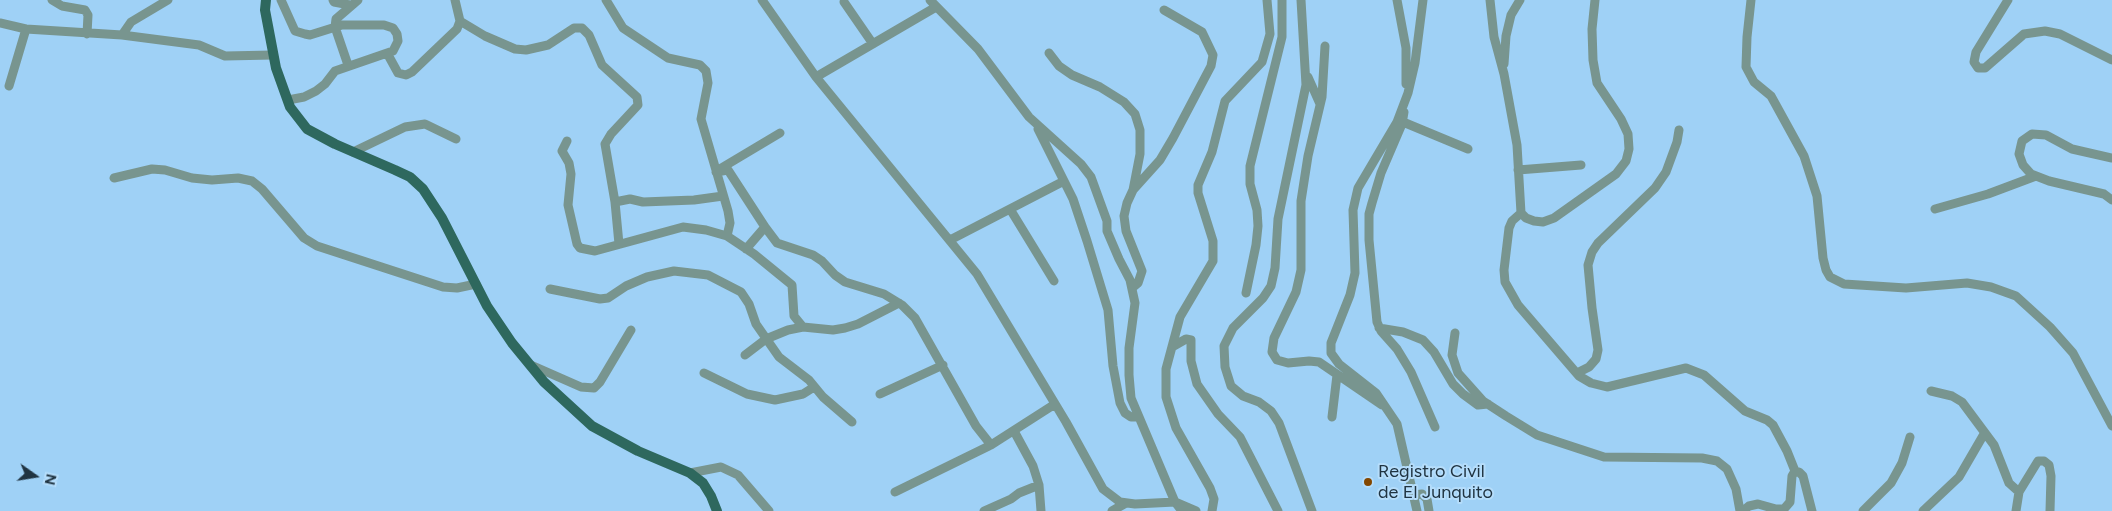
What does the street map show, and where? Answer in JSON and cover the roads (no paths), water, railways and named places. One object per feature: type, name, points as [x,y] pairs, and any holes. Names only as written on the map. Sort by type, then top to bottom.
[{"type":"main road","points":[[266,0],[265,10],[273,56],[290,106],[307,129],[410,177],[423,189],[442,218],[487,306],[544,382],[592,426],[638,451],[690,473],[703,483],[717,511]]},
{"type":"street","points":[[52,0],[62,6],[85,10],[88,15],[87,34]]},
{"type":"street","points":[[122,34],[130,22],[168,0]]},
{"type":"street","points":[[280,0],[295,31],[310,35],[342,25],[384,25],[393,28],[397,34],[398,41],[393,51],[335,71],[325,84],[316,91],[304,97],[288,100]]},
{"type":"street","points":[[333,0],[334,2],[354,3]]},
{"type":"street","points":[[387,53],[398,73],[406,75],[412,72],[457,29],[460,21],[455,0]]},
{"type":"street","points":[[606,0],[623,28],[668,58],[700,65],[706,71],[708,83],[701,119],[730,223],[727,236]]},
{"type":"street","points":[[762,0],[816,76],[977,274],[1103,488],[1120,502],[1131,506]]},
{"type":"street","points":[[1212,511],[1214,499],[1210,488],[1176,428],[1166,396],[1166,369],[1180,317],[1213,261],[1213,241],[1198,193],[1198,185],[1212,152],[1226,101],[1262,62],[1270,34],[1267,0]]},
{"type":"street","points":[[1246,293],[1258,226],[1257,210],[1250,184],[1250,166],[1261,113],[1282,38],[1282,0]]},
{"type":"street","points":[[1301,0],[1306,85],[1278,219],[1275,268],[1270,286],[1263,298],[1233,328],[1224,346],[1225,367],[1231,386],[1243,396],[1259,402],[1271,411],[1280,423],[1312,511]]},
{"type":"street","points":[[1397,0],[1406,48],[1406,98],[1403,122],[1381,173],[1369,214],[1368,240],[1379,328],[1397,349],[1411,372],[1435,427]]},
{"type":"street","points":[[1417,511],[1397,424],[1376,393],[1339,364],[1331,353],[1331,343],[1350,295],[1355,273],[1354,210],[1358,188],[1397,122],[1406,98],[1415,63],[1423,0]]},
{"type":"street","points":[[1490,0],[1494,37],[1504,74],[1517,145],[1521,213],[1526,218],[1543,222],[1554,218],[1616,174],[1626,160],[1628,134],[1597,83],[1593,60],[1592,29],[1595,0]]},
{"type":"street","points":[[1504,74],[1506,36],[1511,15],[1520,0]]},
{"type":"street","points":[[1751,0],[1746,67],[1754,82],[1771,96],[1804,156],[1816,196],[1822,258],[1830,276],[1844,284],[1897,287],[1967,283],[1991,287],[2016,296],[2050,327],[2073,353],[2112,426]]},
{"type":"street","points":[[2008,0],[1976,52],[1974,62],[1978,68],[1985,68],[2024,34],[2045,31],[2060,34],[2112,60]]},
{"type":"street","points":[[844,2],[873,44]]},
{"type":"street","points":[[348,65],[335,27],[336,18],[354,3]]},
{"type":"street","points":[[816,76],[873,44],[933,3],[978,49],[1034,122],[1073,199],[1108,310],[1113,366],[1120,403],[1125,413],[1131,417],[1139,418]]},
{"type":"street","points":[[1133,190],[1160,160],[1211,66],[1213,55],[1202,32],[1164,10]]},
{"type":"street","points":[[460,21],[485,36],[520,50],[535,49],[548,45],[574,28],[582,28],[589,35],[602,66],[637,97],[638,106],[604,144],[615,202],[619,244]]},
{"type":"street","points":[[0,24],[26,29],[87,34],[122,34],[199,45],[225,56],[273,56]]},
{"type":"street","points":[[9,86],[26,29]]},
{"type":"street","points":[[1325,46],[1320,104],[1308,156],[1302,201],[1301,270],[1296,292],[1274,338],[1272,352],[1277,360],[1319,362],[1388,409]]},
{"type":"street","points":[[1049,52],[1059,66],[1072,75],[1100,87],[1124,102],[1135,114],[1140,130],[1140,154],[1133,190],[1124,216],[1126,232],[1142,271],[1138,283],[1132,288]]},
{"type":"street","points":[[1306,72],[1320,104]]},
{"type":"street","points":[[1034,122],[1081,164],[1091,176],[1107,221],[1107,231],[1130,280],[1135,303],[1129,348],[1131,398],[1176,502],[1182,511]]},
{"type":"street","points":[[1403,122],[1468,149]]},
{"type":"street","points":[[353,152],[405,127],[424,124],[456,139]]},
{"type":"street","points":[[1576,373],[1589,367],[1596,359],[1598,350],[1588,265],[1592,252],[1598,243],[1655,188],[1666,172],[1677,142],[1679,130]]},
{"type":"street","points":[[716,172],[780,133]]},
{"type":"street","points":[[2112,158],[2072,150],[2046,134],[2032,134],[2022,141],[2019,154],[2023,165],[2031,174],[2049,181],[2104,194],[2112,200]]},
{"type":"street","points":[[567,142],[562,151],[569,163],[572,174],[568,205],[577,244],[586,250],[595,251],[683,226],[727,236],[792,285],[794,316],[803,327]]},
{"type":"street","points":[[1518,170],[1581,165]]},
{"type":"street","points":[[114,178],[152,169],[165,170],[192,178],[212,180],[238,178],[252,181],[262,189],[304,238],[317,246],[443,287],[457,288],[476,284]]},
{"type":"street","points":[[716,172],[728,170],[764,227],[778,243],[813,255],[845,282],[884,294],[899,303],[915,318],[976,426],[991,445]]},
{"type":"street","points":[[1935,209],[1988,194],[2036,176]]},
{"type":"street","points":[[950,240],[1064,181]]},
{"type":"street","points":[[615,202],[630,199],[643,202],[694,200],[723,196]]},
{"type":"street","points":[[1010,208],[1054,281]]},
{"type":"street","points":[[1521,213],[1512,221],[1509,228],[1505,282],[1518,305],[1576,373],[1591,383],[1613,387],[1686,368],[1693,369],[1704,375],[1745,410],[1767,420],[1773,425],[1795,471],[1803,476],[1812,511]]},
{"type":"street","points":[[746,249],[764,227]]},
{"type":"street","points":[[550,289],[600,299],[608,298],[626,286],[647,277],[674,271],[703,274],[741,292],[749,304],[756,324],[779,357],[852,422]]},
{"type":"street","points":[[744,355],[766,339],[788,330],[803,327],[833,330],[845,328],[858,324],[899,303]]},
{"type":"street","points":[[1379,328],[1403,332],[1423,340],[1434,352],[1453,384],[1463,394],[1478,405],[1488,404]]},
{"type":"street","points":[[529,364],[573,384],[594,388],[600,382],[631,330]]},
{"type":"street","points":[[1455,333],[1452,355],[1458,373],[1488,404],[1537,435],[1604,457],[1702,458],[1717,461],[1727,469],[1736,489],[1741,511],[1749,506],[1758,504],[1776,509],[1784,509],[1790,502],[1792,476],[1795,471]]},
{"type":"street","points":[[1172,347],[1186,339],[1191,340],[1191,361],[1198,384],[1218,414],[1240,437],[1278,511]]},
{"type":"street","points":[[880,394],[943,365]]},
{"type":"street","points":[[704,373],[747,394],[776,400],[803,394],[814,387]]},
{"type":"street","points":[[1332,417],[1337,375]]},
{"type":"street","points":[[1931,391],[1952,396],[1962,402],[1994,445],[2009,482],[2019,492]]},
{"type":"street","points":[[895,492],[991,445],[1055,404]]},
{"type":"street","points":[[1014,431],[1033,466],[1039,485],[1041,511]]},
{"type":"street","points":[[1923,511],[1959,477],[1984,434]]},
{"type":"street","points":[[1863,511],[1891,483],[1902,463],[1910,437]]},
{"type":"street","points":[[2016,511],[2019,492],[2038,460],[2044,461],[2049,465],[2051,476],[2050,511]]},
{"type":"street","points":[[690,473],[721,467],[738,475],[768,511]]},
{"type":"street","points":[[984,511],[1039,485]]},
{"type":"street","points":[[1413,495],[1422,494],[1427,499],[1429,511]]},
{"type":"street","points":[[1873,499],[1873,511]]},
{"type":"street","points":[[1112,511],[1131,506],[1176,502],[1196,511]]},
{"type":"place","name":"Registro Civil de El Junquito","points":[[1368,482]]}]
